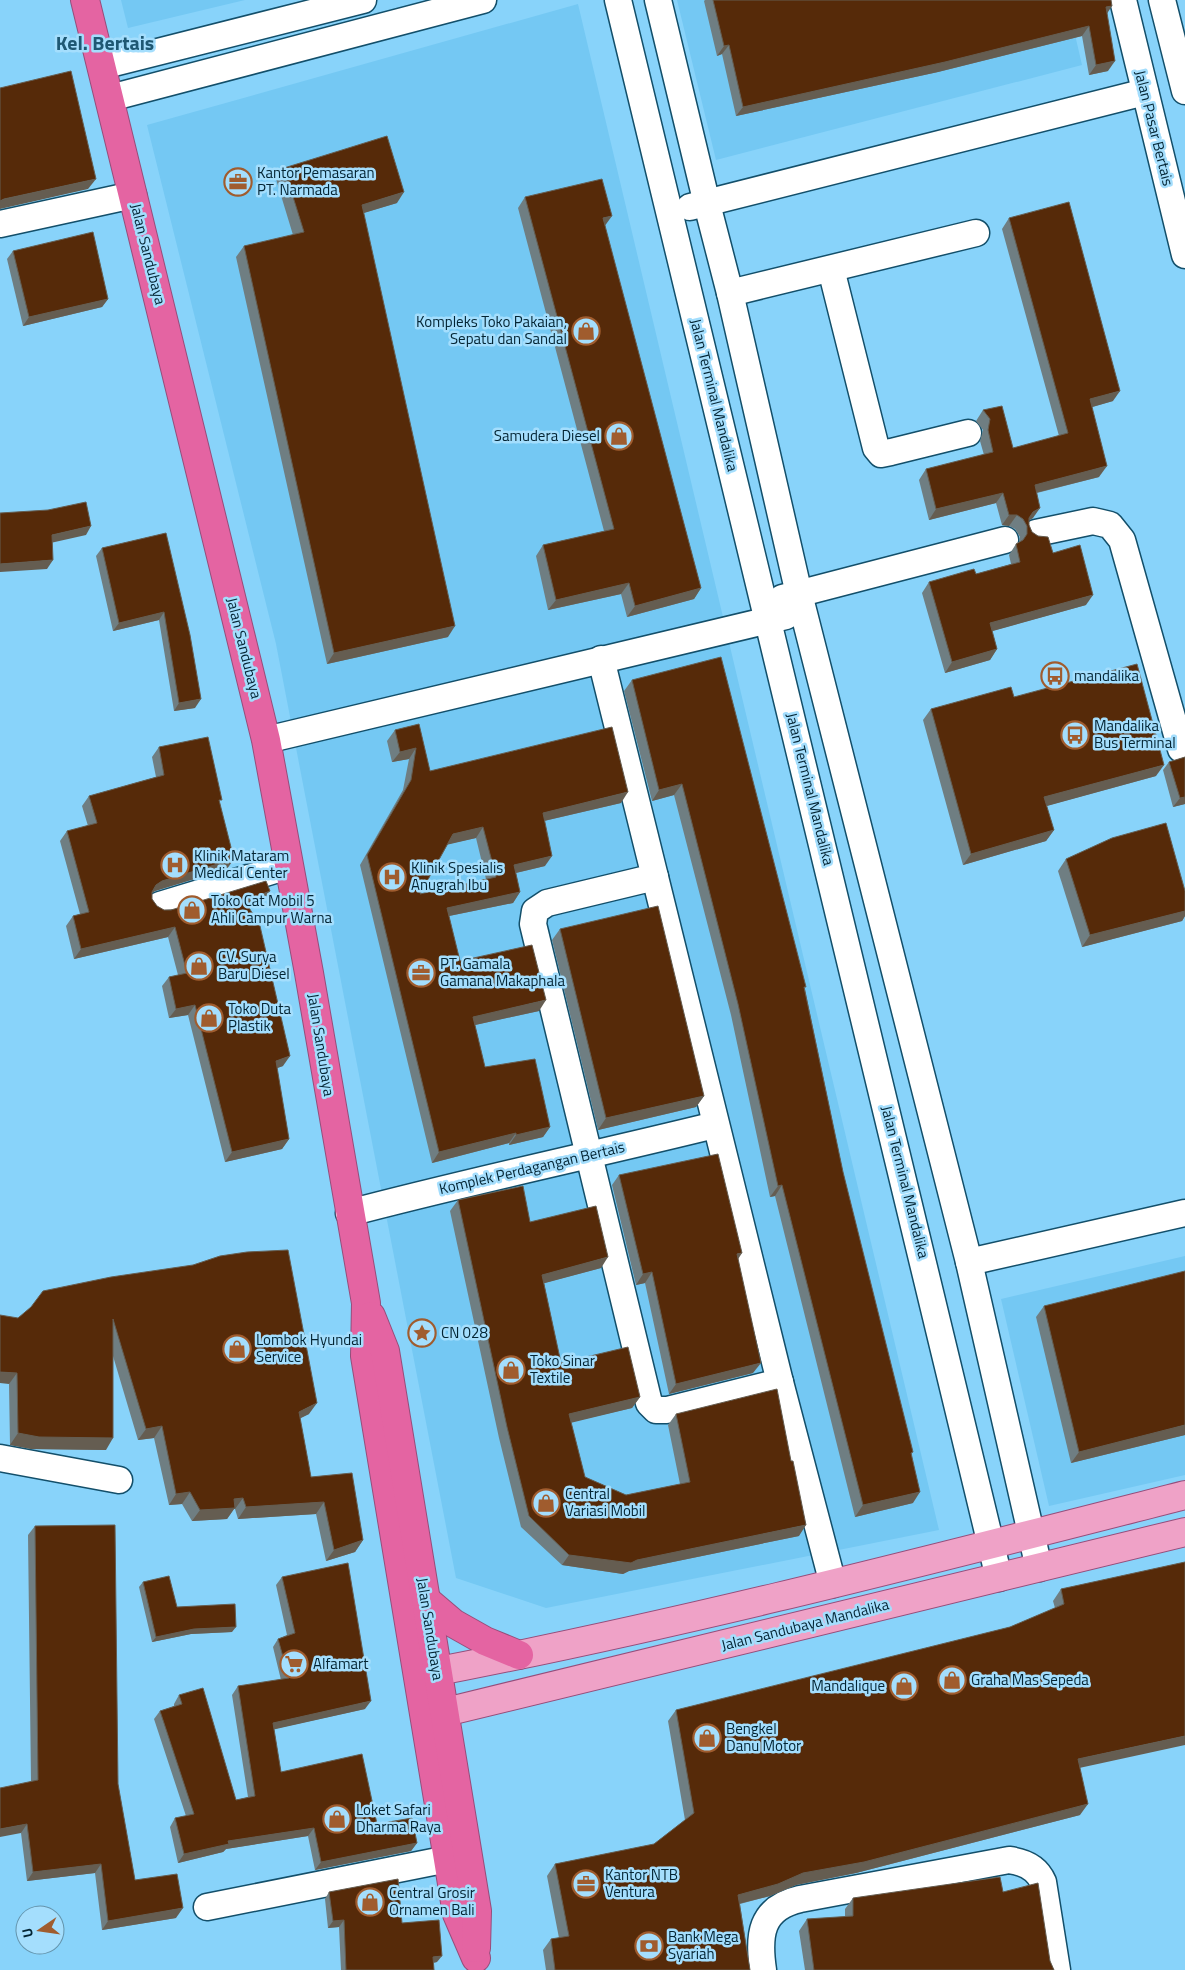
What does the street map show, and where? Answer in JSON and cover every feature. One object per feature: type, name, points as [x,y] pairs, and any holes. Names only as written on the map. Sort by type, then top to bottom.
[{"type":"highway","name":"Jalan Sandubaya","points":[[85,0],[266,740],[309,973],[366,1303],[385,1351],[426,1600],[428,1673]]},
{"type":"highway","name":"Jalan Sandubaya","points":[[366,1303],[365,1356],[428,1673],[448,1859],[458,1914],[476,1964]]},
{"type":"highway","points":[[426,1600],[453,1623],[485,1641],[519,1654]]},
{"type":"highway","name":"Jalan Sandubaya","points":[[434,1715],[477,1911],[476,1964]]},
{"type":"main road","points":[[428,1673],[750,1604],[1185,1495]]},
{"type":"main road","name":"Jalan Sandubaya Mandalika","points":[[434,1715],[1185,1532]]},
{"type":"street","points":[[102,66],[363,0]]},
{"type":"street","points":[[110,98],[483,0]]},
{"type":"street","name":"Jalan Terminal Mandalika","points":[[618,0],[1000,1578]]},
{"type":"street","points":[[658,0],[730,293],[801,603],[969,1262],[1039,1568]]},
{"type":"street","name":"Jalan Pasar Bertais","points":[[1122,0],[1185,255]]},
{"type":"street","points":[[1162,0],[1185,91]]},
{"type":"street","points":[[670,212],[1145,92]]},
{"type":"street","points":[[0,224],[134,196]]},
{"type":"street","points":[[730,293],[976,233]]},
{"type":"street","points":[[832,268],[876,448],[881,454],[968,434]]},
{"type":"street","points":[[1036,532],[1094,521],[1110,525],[1122,540],[1181,749]]},
{"type":"street","points":[[266,740],[601,659],[766,611],[801,603],[1005,540]]},
{"type":"street","points":[[601,659],[715,1125],[833,1584]]},
{"type":"street","points":[[160,905],[288,866]]},
{"type":"street","points":[[654,877],[547,903],[534,912],[533,924],[649,1403],[656,1410],[667,1410],[780,1382]]},
{"type":"street","name":"Komplek Perdagangan Bertais","points":[[349,1213],[434,1190],[588,1156],[715,1125]]},
{"type":"street","points":[[969,1262],[1185,1213]]},
{"type":"street","points":[[0,1458],[119,1480]]},
{"type":"street","points":[[207,1907],[448,1859]]},
{"type":"street","points":[[763,1970],[760,1946],[763,1931],[774,1912],[787,1904],[800,1899],[1003,1861],[1022,1862],[1037,1872],[1046,1889],[1057,1970]]},
{"type":"shaded area","points":[[121,0],[245,0],[128,28]]},
{"type":"shaded area","points":[[677,0],[1067,0],[1082,65],[716,160]]},
{"type":"shaded area","points":[[578,4],[939,1530],[546,1608],[456,1578],[276,644],[147,125]]},
{"type":"shaded area","points":[[1185,1256],[1185,1475],[1049,1506],[1001,1299]]},
{"type":"building","points":[[713,0],[1111,0],[1112,6],[1106,7],[1115,61],[1096,65],[1089,26],[945,62],[743,107],[729,45],[724,46]]},
{"type":"building","points":[[71,71],[96,179],[0,201],[0,88]]},
{"type":"building","points":[[387,136],[404,192],[362,205],[455,626],[334,653],[244,246],[304,232],[284,168]]},
{"type":"building","points":[[602,179],[612,216],[603,218],[701,588],[635,606],[629,583],[556,600],[543,545],[614,529],[525,197]]},
{"type":"building","points":[[1069,202],[1120,391],[1090,399],[1107,466],[1035,485],[1040,508],[1033,512],[1029,518],[1029,525],[1032,532],[1038,536],[1048,537],[1053,553],[1080,545],[1093,595],[990,623],[997,649],[952,662],[929,582],[974,569],[976,574],[1020,562],[1016,544],[1023,540],[1027,534],[1027,526],[1023,519],[1017,515],[1009,515],[1003,493],[936,509],[926,469],[993,452],[988,430],[990,419],[983,410],[1002,406],[1013,448],[1068,433],[1009,218]]},
{"type":"building","points":[[93,232],[108,299],[29,317],[13,251]]},
{"type":"building","points":[[86,502],[91,526],[52,535],[53,560],[0,564],[0,513],[48,510]]},
{"type":"building","points":[[166,533],[190,635],[201,699],[179,703],[164,612],[119,623],[102,548]]},
{"type":"building","points":[[721,657],[806,987],[804,987],[843,1172],[913,1452],[911,1453],[920,1492],[863,1505],[782,1185],[778,1186],[738,1004],[682,784],[659,790],[632,680]]},
{"type":"building","points":[[1137,664],[1164,765],[1044,797],[1054,830],[971,854],[931,709],[1011,687],[1014,697]]},
{"type":"building","points":[[419,724],[430,771],[612,727],[628,792],[543,813],[552,856],[514,865],[520,892],[447,908],[460,961],[532,945],[546,1000],[473,1017],[485,1067],[535,1059],[550,1127],[516,1135],[516,1133],[439,1152],[367,855],[411,780],[416,748],[400,752],[395,730]],"holes":[[[483,827],[496,877],[420,894],[453,834]]]},
{"type":"building","points":[[208,737],[222,800],[219,800],[234,859],[162,881],[156,885],[152,892],[152,899],[157,906],[164,910],[171,910],[266,881],[270,891],[245,901],[260,926],[290,1056],[276,1061],[289,1139],[232,1152],[195,1005],[176,1009],[169,977],[187,973],[175,927],[81,949],[73,916],[89,912],[67,831],[97,823],[89,796],[164,775],[159,747]]},
{"type":"building","points":[[1185,757],[1185,797],[1180,798],[1169,762]]},
{"type":"building","points":[[1166,823],[1185,891],[1185,911],[1090,935],[1066,859],[1112,838]]},
{"type":"building","points":[[658,906],[704,1096],[606,1118],[560,929]]},
{"type":"building","points":[[718,1154],[742,1253],[737,1254],[761,1363],[676,1384],[652,1272],[643,1274],[619,1175]]},
{"type":"building","points":[[523,1186],[530,1222],[596,1206],[608,1257],[542,1275],[561,1363],[628,1347],[640,1397],[569,1414],[585,1477],[626,1495],[690,1482],[676,1414],[777,1389],[806,1525],[637,1560],[631,1563],[569,1555],[529,1516],[507,1427],[458,1200]]},
{"type":"building","points":[[288,1250],[317,1403],[299,1412],[311,1477],[352,1473],[363,1540],[334,1550],[324,1502],[246,1507],[243,1498],[234,1499],[235,1508],[200,1510],[190,1492],[176,1494],[162,1426],[146,1429],[113,1319],[113,1438],[39,1437],[18,1433],[17,1373],[0,1372],[0,1315],[18,1318],[31,1307],[43,1291],[111,1277],[193,1265],[220,1256],[247,1252]]},
{"type":"building","points":[[1185,1271],[1185,1425],[1079,1452],[1044,1306]]},
{"type":"building","points":[[115,1525],[118,1784],[135,1880],[177,1874],[183,1908],[108,1921],[101,1864],[33,1872],[27,1824],[0,1829],[0,1788],[38,1780],[35,1526]]},
{"type":"building","points":[[1185,1562],[1185,1736],[1078,1759],[1088,1804],[864,1862],[803,1873],[778,1884],[738,1895],[750,1970],[555,1970],[551,1939],[569,1936],[555,1864],[654,1844],[694,1813],[676,1710],[1010,1627],[1064,1604],[1061,1589]]},
{"type":"building","points":[[348,1563],[371,1701],[273,1723],[281,1772],[362,1754],[377,1824],[412,1818],[417,1843],[321,1862],[314,1828],[228,1841],[229,1844],[184,1854],[175,1818],[194,1814],[160,1711],[182,1704],[179,1695],[203,1688],[236,1800],[255,1796],[238,1686],[289,1678],[278,1639],[295,1633],[282,1577]]},
{"type":"building","points":[[169,1576],[177,1607],[235,1604],[236,1627],[194,1629],[156,1637],[143,1582]]},
{"type":"building","points":[[1000,1877],[1003,1892],[1038,1883],[1050,1961],[1054,1970],[814,1970],[807,1919],[853,1916],[853,1898]]},
{"type":"building","points":[[398,1879],[402,1923],[439,1920],[442,1956],[433,1957],[434,1970],[346,1970],[344,1920],[333,1921],[329,1892]]},
{"type":"place","name":"Kantor Pemasaran PT. Narmada","points":[[238,182]]},
{"type":"place","name":"Kompleks Toko Pakaian, Sepatu dan Sandal","points":[[586,331]]},
{"type":"place","name":"Samudera Diesel","points":[[619,436]]},
{"type":"place","name":"mandalika","points":[[1055,676]]},
{"type":"place","name":"Mandalika Bus Terminal","points":[[1075,735]]},
{"type":"place","name":"Klinik Mataram Medical Center","points":[[175,865]]},
{"type":"place","name":"Klinik Spesialis Anugrah Ibu","points":[[392,877]]},
{"type":"place","name":"Toko Cat Mobil 5 Ahli Campur Warna","points":[[192,910]]},
{"type":"place","name":"CV. Surya Baru Diesel","points":[[199,966]]},
{"type":"place","name":"PT. Gamala Gamana Makaphala","points":[[421,973]]},
{"type":"place","name":"Toko Duta Plastik","points":[[209,1018]]},
{"type":"place","name":"CN 028","points":[[422,1333]]},
{"type":"place","name":"Lombok Hyundai Service","points":[[237,1349]]},
{"type":"place","name":"Toko Sinar Textile","points":[[511,1370]]},
{"type":"place","name":"Central Variasi Mobil","points":[[546,1503]]},
{"type":"place","name":"Alfamart","points":[[294,1664]]},
{"type":"place","name":"Graha Mas Sepeda","points":[[952,1680]]},
{"type":"place","name":"Mandalique","points":[[904,1686]]},
{"type":"place","name":"Bengkel Danu Motor","points":[[707,1738]]},
{"type":"place","name":"Loket Safari Dharma Raya","points":[[337,1819]]},
{"type":"place","name":"Kantor NTB Ventura","points":[[586,1884]]},
{"type":"place","name":"Central Grosir Ornamen Bali","points":[[370,1902]]},
{"type":"place","name":"Bank Mega Syariah","points":[[649,1946]]},
{"type":"district","name":"Kel. Bertais","points":[[105,43]]}]
